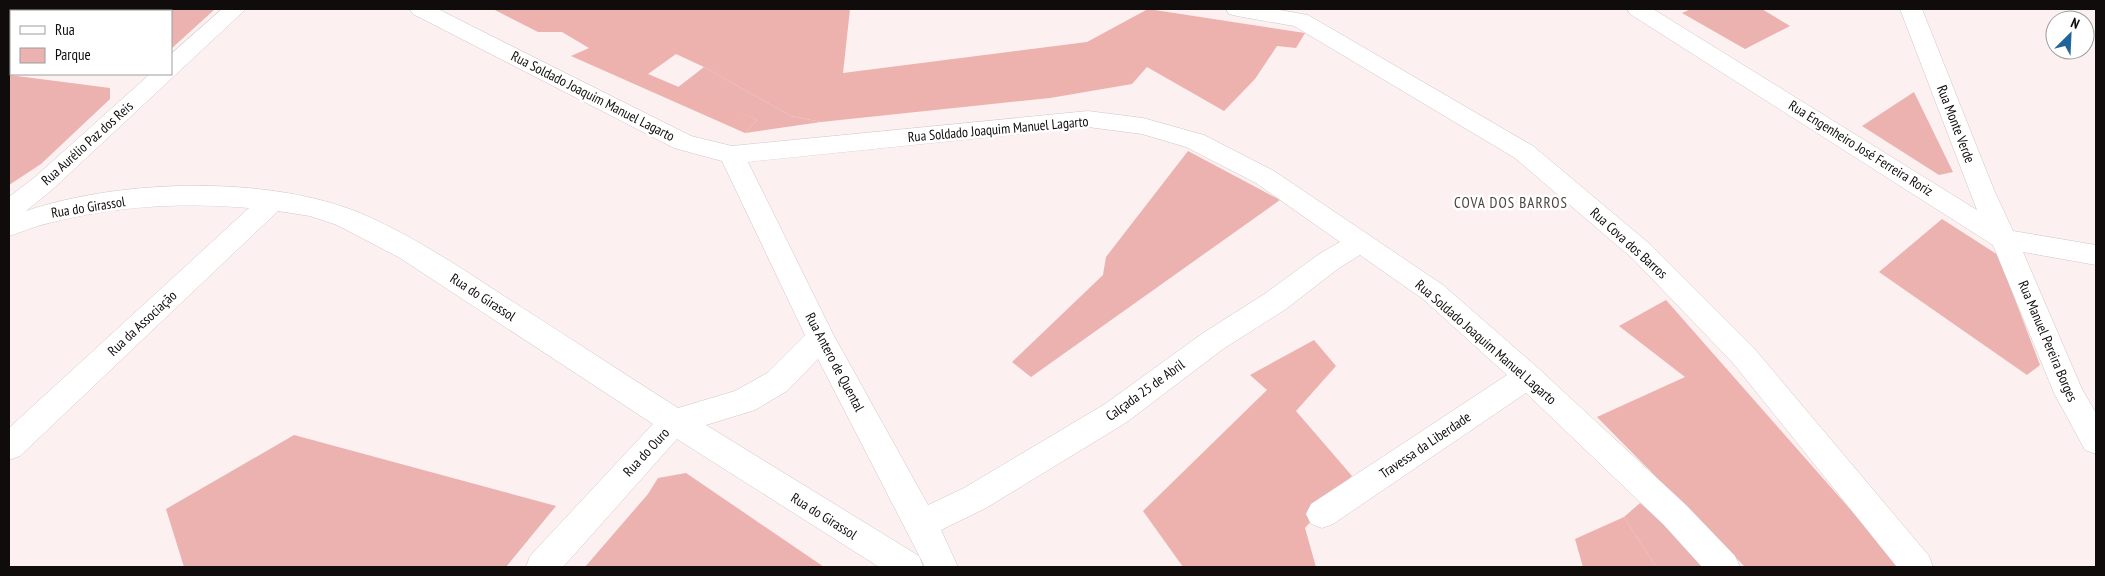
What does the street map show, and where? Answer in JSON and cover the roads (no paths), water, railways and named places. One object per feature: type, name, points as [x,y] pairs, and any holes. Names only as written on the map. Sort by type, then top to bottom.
[{"type":"street","points":[[172,66],[236,9]]},
{"type":"street","name":"Rua Soldado Joaquim Manuel Lagarto","points":[[422,9],[683,142],[732,155],[1088,119],[1143,126],[1196,141],[1264,177],[1433,292],[1528,376],[1675,515],[1724,567]]},
{"type":"street","name":"Rua Cova dos Barros","points":[[1237,9],[1300,20],[1524,152],[1642,252],[1743,356],[1917,567]]},
{"type":"street","name":"Rua Engenheiro José Ferreira Roriz","points":[[1638,9],[2004,239],[2096,254]]},
{"type":"street","name":"Rua Monte Verde","points":[[1911,9],[1981,190],[2004,239]]},
{"type":"street","name":"Rua Aurélio Paz dos Reis","points":[[9,210],[44,183],[163,75]]},
{"type":"street","name":"Rua Antero de Quental","points":[[732,155],[821,338],[922,524],[942,567]]},
{"type":"street","name":"Rua do Girassol","points":[[9,226],[28,218],[84,205],[184,195],[274,199],[346,217],[416,254],[674,422],[907,567]]},
{"type":"street","name":"Rua da Associação","points":[[9,447],[274,199]]},
{"type":"street","name":"Rua Manuel Pereira Borges","points":[[2004,239],[2068,392],[2096,441]]},
{"type":"street","name":"Calçada 25 de Abril","points":[[922,524],[975,498],[1116,413],[1213,342],[1276,301],[1329,261],[1360,242]]},
{"type":"street","name":"Rua do Ouro","points":[[542,567],[674,422],[744,401],[777,382],[821,338]]},
{"type":"street","name":"Travessa da Liberdade","points":[[1322,514],[1528,376]]},
{"type":"district","name":"COVA DOS BARROS","points":[[1511,203]]}]
